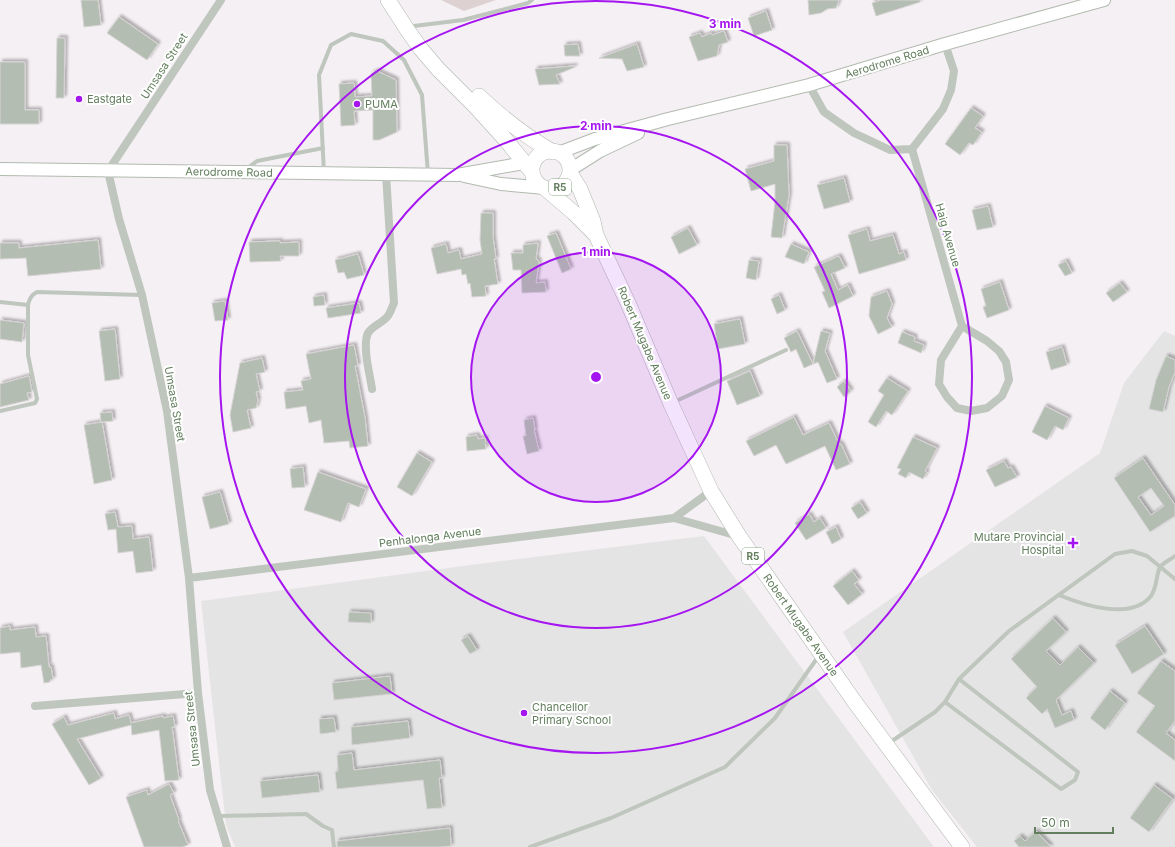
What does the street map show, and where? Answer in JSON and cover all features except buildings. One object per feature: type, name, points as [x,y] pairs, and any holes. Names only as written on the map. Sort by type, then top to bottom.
[{"type":"highway","name":"R5","points":[[388,0],[421,49],[438,69],[531,165],[535,180],[546,188],[553,189],[559,188],[564,184],[568,179],[570,171],[567,159],[538,144],[513,127],[495,112],[444,61],[414,26],[397,0]]},
{"type":"highway","points":[[531,165],[542,154],[556,152]]},
{"type":"highway","name":"Robert Mugabe Avenue","points":[[570,171],[588,207],[596,235],[628,303],[710,491],[739,536],[854,701],[962,847]]},
{"type":"highway","name":"Robert Mugabe Avenue","points":[[546,188],[596,235]]},
{"type":"street","name":"Umsasa Street","points":[[221,0],[108,171],[119,219],[142,295],[167,411],[189,578],[198,693],[210,790],[227,847]]},
{"type":"street","name":"Aerodrome Road","points":[[556,152],[595,139],[668,119],[810,85],[945,44],[1104,0]]},
{"type":"street","points":[[810,85],[824,112],[854,133],[890,150],[912,149],[943,109],[951,90],[954,71],[945,44]]},
{"type":"street","name":"Aerodrome Road","points":[[570,171],[600,151],[668,119]]},
{"type":"street","name":"Haig Avenue","points":[[912,149],[962,326]]},
{"type":"street","name":"Aerodrome Road","points":[[457,175],[531,165]]},
{"type":"street","name":"Aerodrome Road","points":[[0,169],[457,175],[501,184],[546,188]]},
{"type":"street","points":[[372,389],[366,346],[368,333],[388,317],[394,303],[386,174]]},
{"type":"street","points":[[962,326],[987,341],[999,351],[1006,362],[1009,380],[1002,396],[987,408],[971,411],[957,408],[947,398],[939,384],[941,360],[962,326]]},
{"type":"street","name":"Penhalonga Avenue","points":[[674,518],[710,491]]},
{"type":"street","name":"Penhalonga Avenue","points":[[189,578],[674,518],[739,536]]},
{"type":"street","points":[[35,706],[198,693]]},
{"type":"lane","points":[[414,26],[463,20],[528,3],[532,0]]},
{"type":"lane","points":[[324,173],[319,75],[331,44],[351,34],[383,41],[404,60],[422,95],[428,174]]},
{"type":"lane","points":[[241,172],[257,161],[323,148]]},
{"type":"lane","points":[[0,411],[35,403],[37,399],[28,355],[28,305],[29,299],[32,295],[37,292],[142,295]]},
{"type":"lane","points":[[0,302],[28,305]]},
{"type":"lane","points":[[671,404],[786,350]]},
{"type":"lane","points":[[887,745],[935,712],[945,702],[959,679],[1009,631],[1115,554],[1132,551],[1147,556],[1175,579]]},
{"type":"lane","points":[[1059,595],[1075,602],[1113,610],[1137,607],[1150,597],[1156,586],[1161,567],[1175,556]]},
{"type":"lane","points":[[530,847],[611,818],[725,768],[775,718],[821,653]]},
{"type":"lane","points":[[945,702],[1061,789],[1076,780],[1078,772],[959,679]]},
{"type":"lane","points":[[218,816],[306,814],[323,826],[332,830],[334,847]]},
{"type":"shaded area","points":[[441,0],[496,0],[464,11]]},
{"type":"shaded area","name":"Mutare Provincial Hospital","points":[[1164,331],[1175,336],[1175,847],[977,847],[932,790],[843,632],[1100,453],[1124,383]]},
{"type":"shaded area","name":"Chancellor Primary School","points":[[704,536],[934,847],[235,847],[226,825],[201,601]]},
{"type":"place","name":"Eastgate","points":[[79,99]]},
{"type":"place","name":"PUMA","points":[[357,104]]},
{"type":"place","name":"Mutare Provincial Hospital","points":[[1073,543]]},
{"type":"place","name":"Chancellor Primary School","points":[[524,713]]}]
